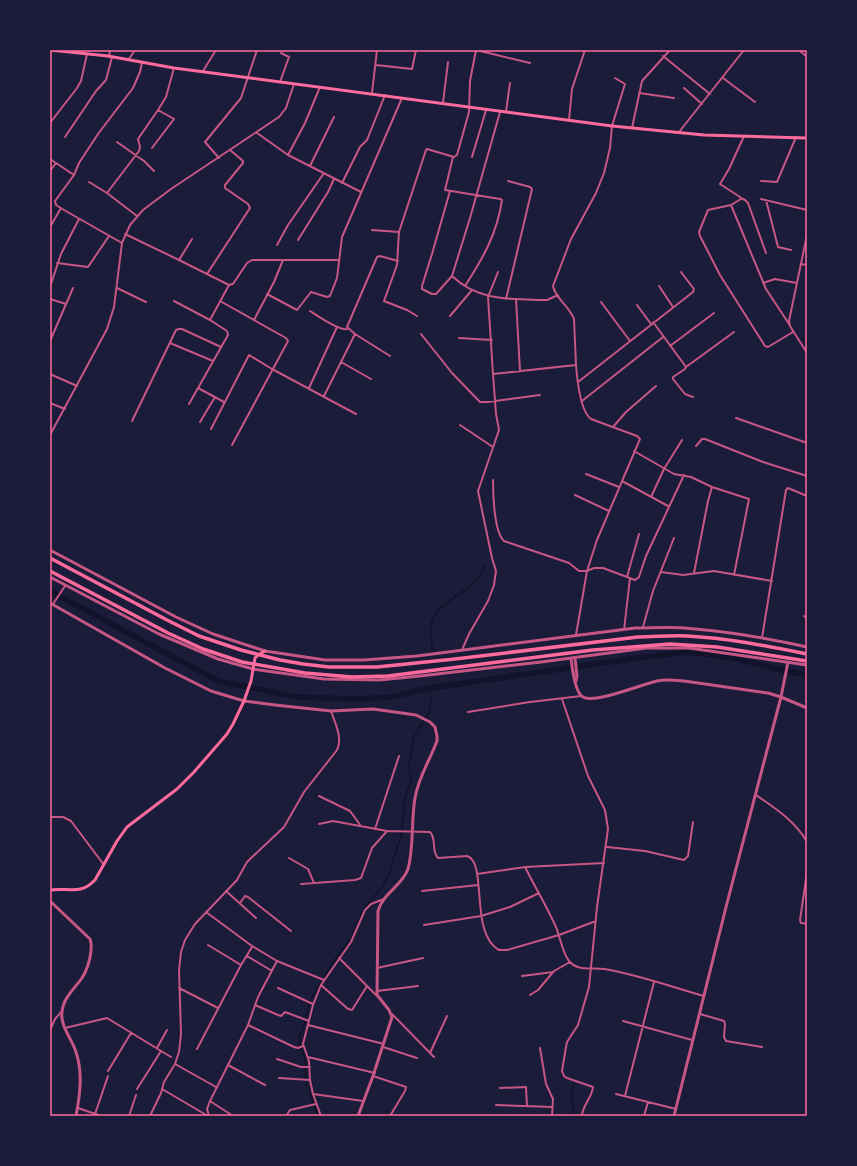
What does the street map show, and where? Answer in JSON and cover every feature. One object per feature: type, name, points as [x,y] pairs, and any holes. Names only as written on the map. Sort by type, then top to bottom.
[{"type":"highway","points":[[50,558],[199,636],[241,650],[303,664],[329,667],[377,667],[455,660],[622,639],[664,636],[720,639],[807,654]]},
{"type":"highway","points":[[50,570],[168,633],[203,649],[242,662],[305,673],[352,676],[388,676],[593,650],[670,644],[718,647],[807,661]]},
{"type":"main road","points":[[50,50],[110,57],[174,68],[372,93],[500,112],[612,126],[678,133],[807,138]]},
{"type":"main road","points":[[50,890],[76,890],[86,888],[95,880],[117,841],[127,827],[171,795],[194,772],[227,734],[233,724],[244,701],[251,681],[255,658],[265,652]]},
{"type":"street","points":[[65,137],[82,114],[96,91],[106,80],[110,50]]},
{"type":"street","points":[[129,60],[135,50]]},
{"type":"street","points":[[203,71],[216,50]]},
{"type":"street","points":[[219,158],[205,142],[241,98],[257,50]]},
{"type":"street","points":[[372,93],[377,50]]},
{"type":"street","points":[[376,64],[412,69],[416,50]]},
{"type":"street","points":[[465,286],[489,246],[502,202],[500,199],[445,190],[453,157],[456,157],[457,155],[469,107],[470,81],[476,50],[530,63]]},
{"type":"street","points":[[569,120],[572,89],[585,50]]},
{"type":"street","points":[[632,128],[639,92],[643,80],[670,50]]},
{"type":"street","points":[[678,133],[744,50]]},
{"type":"street","points":[[799,50],[807,57]]},
{"type":"street","points":[[280,82],[289,57],[281,53]]},
{"type":"street","points":[[50,123],[81,81],[87,54]]},
{"type":"street","points":[[664,56],[710,94]]},
{"type":"street","points":[[122,243],[56,205],[55,201],[74,175],[79,163],[98,134],[135,85],[142,62]]},
{"type":"street","points":[[443,103],[448,62]]},
{"type":"street","points":[[107,193],[140,149],[138,139],[158,110],[168,90],[174,68]]},
{"type":"street","points":[[723,77],[755,102]]},
{"type":"street","points":[[576,636],[587,571],[597,540],[639,440],[639,437],[589,418],[585,411],[578,382],[574,319],[571,312],[553,286],[566,250],[596,193],[604,173],[610,148],[612,126],[625,84],[615,78]]},
{"type":"street","points":[[506,112],[510,83]]},
{"type":"street","points":[[50,435],[112,317],[122,243],[125,234],[137,216],[171,189],[257,133],[283,113],[289,102],[294,84]]},
{"type":"street","points":[[288,155],[305,123],[320,87]]},
{"type":"street","points":[[684,88],[702,104]]},
{"type":"street","points":[[639,92],[674,98]]},
{"type":"street","points":[[342,183],[360,147],[367,140],[385,95]]},
{"type":"street","points":[[267,294],[297,310],[311,292],[329,296],[336,282],[342,237],[402,97]]},
{"type":"street","points":[[152,148],[174,119],[158,110]]},
{"type":"street","points":[[472,157],[486,110]]},
{"type":"street","points":[[450,191],[422,286],[422,289],[432,294],[436,294],[452,276],[500,112]]},
{"type":"street","points":[[310,166],[334,117]]},
{"type":"street","points":[[257,133],[288,155],[361,192]]},
{"type":"street","points":[[744,136],[729,169],[720,184],[748,203],[766,253]]},
{"type":"street","points":[[762,181],[777,182],[796,138]]},
{"type":"street","points":[[117,142],[136,155],[154,171]]},
{"type":"street","points":[[417,316],[407,310],[384,302],[398,261],[399,232],[426,150],[427,149],[453,157]]},
{"type":"street","points":[[207,274],[250,208],[248,204],[225,188],[243,163],[243,161],[230,150]]},
{"type":"street","points":[[50,159],[74,175]]},
{"type":"street","points":[[50,171],[56,163]]},
{"type":"street","points":[[277,245],[288,225],[324,173]]},
{"type":"street","points":[[298,240],[328,192],[334,179]]},
{"type":"street","points":[[506,299],[532,189],[530,187],[508,181]]},
{"type":"street","points":[[89,182],[107,193],[137,216]]},
{"type":"street","points":[[741,198],[731,205],[708,210],[699,232],[700,236],[720,275],[765,346],[768,347],[793,332]]},
{"type":"street","points":[[761,199],[807,210]]},
{"type":"street","points":[[766,200],[778,247],[791,250]]},
{"type":"street","points":[[731,205],[763,283],[771,298],[807,353]]},
{"type":"street","points":[[50,227],[61,208]]},
{"type":"street","points":[[50,287],[57,263],[79,219]]},
{"type":"street","points":[[372,230],[399,232]]},
{"type":"street","points":[[125,234],[229,285]]},
{"type":"street","points":[[789,324],[807,235]]},
{"type":"street","points":[[57,263],[88,267],[109,236]]},
{"type":"street","points":[[179,260],[192,239]]},
{"type":"street","points":[[348,329],[347,324],[377,257],[380,256],[398,261]]},
{"type":"street","points":[[210,320],[229,285],[233,284],[249,261],[268,259],[338,260]]},
{"type":"street","points":[[254,320],[283,260]]},
{"type":"street","points":[[801,264],[807,265]]},
{"type":"street","points":[[462,650],[468,634],[488,601],[494,584],[496,571],[478,494],[479,487],[499,430],[496,414],[488,297],[498,272]]},
{"type":"street","points":[[578,382],[694,290],[682,272]]},
{"type":"street","points":[[452,276],[465,286],[488,297],[540,300],[558,295]]},
{"type":"street","points":[[763,283],[775,279],[797,283]]},
{"type":"street","points":[[659,286],[673,307]]},
{"type":"street","points":[[50,341],[73,288]]},
{"type":"street","points":[[116,288],[146,302]]},
{"type":"street","points":[[450,316],[472,290]]},
{"type":"street","points":[[50,299],[66,304]]},
{"type":"street","points":[[516,299],[520,371]]},
{"type":"street","points":[[174,301],[210,320],[228,333],[189,404]]},
{"type":"street","points":[[220,301],[287,339],[287,343],[232,445]]},
{"type":"street","points":[[601,302],[630,341]]},
{"type":"street","points":[[637,305],[686,367]]},
{"type":"street","points":[[310,311],[337,327],[344,330],[348,329],[390,356]]},
{"type":"street","points":[[670,346],[714,313]]},
{"type":"street","points":[[309,388],[337,327]]},
{"type":"street","points":[[132,421],[176,330],[179,328],[221,347]]},
{"type":"street","points":[[693,397],[685,394],[673,378],[734,332]]},
{"type":"street","points":[[324,397],[355,334]]},
{"type":"street","points":[[421,334],[452,373],[477,399],[483,403],[540,395]]},
{"type":"street","points":[[582,401],[663,337]]},
{"type":"street","points":[[459,338],[492,340]]},
{"type":"street","points":[[169,343],[213,361]]},
{"type":"street","points":[[211,428],[248,355],[356,414]]},
{"type":"street","points":[[341,362],[371,379]]},
{"type":"street","points":[[493,374],[576,365]]},
{"type":"street","points":[[50,374],[77,386]]},
{"type":"street","points":[[613,427],[626,412],[656,386]]},
{"type":"street","points":[[198,388],[224,402]]},
{"type":"street","points":[[200,422],[215,397]]},
{"type":"street","points":[[50,403],[65,409]]},
{"type":"street","points":[[736,418],[807,443]]},
{"type":"street","points":[[460,425],[493,447]]},
{"type":"street","points":[[696,446],[702,439],[705,439],[762,462],[807,476]]},
{"type":"street","points":[[651,497],[664,469],[682,440]]},
{"type":"street","points":[[634,451],[675,475],[684,475],[712,487],[749,499],[734,575]]},
{"type":"street","points":[[586,474],[619,487]]},
{"type":"street","points":[[493,480],[493,506],[502,540],[569,563],[579,571],[603,568],[637,580],[668,506],[684,475]]},
{"type":"street","points":[[622,481],[668,506]]},
{"type":"street","points":[[694,573],[712,487]]},
{"type":"street","points":[[762,638],[786,490],[788,488],[807,496]]},
{"type":"street","points":[[575,495],[609,511]]},
{"type":"street","points":[[627,577],[639,534]]},
{"type":"street","points":[[643,628],[646,613],[674,538]]},
{"type":"street","points":[[50,550],[182,620],[213,634],[265,652],[325,660],[364,660],[417,656],[643,628],[685,628],[762,638],[807,647]]},
{"type":"street","points":[[661,572],[682,576],[714,571],[772,581]]},
{"type":"street","points":[[50,577],[64,587],[159,634],[218,658],[253,669],[324,679],[379,680],[575,658],[646,648],[689,648],[807,665]]},
{"type":"street","points":[[624,630],[630,578]]},
{"type":"street","points":[[64,587],[56,600],[51,604],[184,678],[211,691],[244,701],[331,711],[373,709],[416,715],[430,722],[435,728],[438,736],[417,789],[410,831],[408,869],[402,880],[384,899],[379,907],[377,918],[378,998]]},
{"type":"street","points":[[571,658],[581,696]]},
{"type":"street","points":[[575,658],[576,678]]},
{"type":"street","points":[[674,1116],[781,696],[788,663]]},
{"type":"street","points":[[468,712],[530,702],[581,696],[589,699],[658,681],[669,680],[768,693],[781,696],[807,708]]},
{"type":"street","points":[[562,699],[588,776],[605,810],[608,829],[607,847],[596,921],[592,968],[588,991],[578,1025],[567,1042],[562,1071],[564,1076],[593,1087],[593,1091],[583,1110],[582,1116]]},
{"type":"street","points":[[150,1116],[164,1082],[175,1064],[179,1052],[181,1034],[179,961],[182,946],[189,932],[237,880],[250,858],[284,827],[304,792],[340,746],[340,740],[331,711]]},
{"type":"street","points":[[375,829],[399,756]]},
{"type":"street","points":[[756,795],[782,813],[798,829],[807,842]]},
{"type":"street","points":[[319,796],[347,809],[361,826]]},
{"type":"street","points":[[50,817],[63,816],[71,821],[104,865]]},
{"type":"street","points":[[319,824],[333,821],[387,831],[425,832],[432,834],[435,854],[438,858],[470,857],[474,861],[477,874],[481,916],[485,934],[493,945],[500,950],[507,950],[559,935],[596,921]]},
{"type":"street","points":[[607,847],[645,850],[684,860],[688,856],[693,822]]},
{"type":"street","points":[[301,884],[355,880],[362,878],[372,848],[387,831]]},
{"type":"street","points":[[289,858],[308,869],[314,883]]},
{"type":"street","points":[[477,874],[525,867],[604,863]]},
{"type":"street","points":[[525,867],[559,935],[567,958],[570,962],[580,968],[615,971],[704,996]]},
{"type":"street","points":[[807,872],[800,920],[801,923],[807,924]]},
{"type":"street","points":[[422,891],[478,885]]},
{"type":"street","points":[[226,891],[256,918]]},
{"type":"street","points":[[424,925],[481,916],[510,907],[539,893]]},
{"type":"street","points":[[240,903],[245,896],[248,897],[291,931]]},
{"type":"street","points":[[322,1116],[315,1104],[309,1080],[308,1057],[302,1047],[312,1004],[324,980],[353,937],[365,910],[371,904],[384,899]]},
{"type":"street","points":[[50,901],[91,942],[90,955],[85,972],[67,997],[62,1011],[54,1019],[50,1030]]},
{"type":"street","points":[[206,912],[252,946],[277,961],[320,977],[324,980]]},
{"type":"street","points":[[208,945],[241,965]]},
{"type":"street","points":[[197,1049],[252,946]]},
{"type":"street","points":[[247,956],[272,971]]},
{"type":"street","points":[[339,958],[367,986],[391,1014],[434,1057]]},
{"type":"street","points":[[377,968],[423,958]]},
{"type":"street","points":[[209,1116],[207,1109],[210,1101],[248,1025],[255,1005],[277,961]]},
{"type":"street","points":[[522,976],[554,971],[570,962]]},
{"type":"street","points":[[530,995],[538,990],[554,971]]},
{"type":"street","points":[[625,1096],[654,982]]},
{"type":"street","points":[[321,985],[348,1009],[352,1010],[367,986]]},
{"type":"street","points":[[377,991],[418,986]]},
{"type":"street","points":[[179,988],[218,1008]]},
{"type":"street","points":[[278,988],[312,1004]]},
{"type":"street","points":[[255,1005],[278,1016],[281,1016],[285,1012],[308,1021]]},
{"type":"street","points":[[62,1011],[65,1028],[78,1058],[80,1086],[76,1116]]},
{"type":"street","points":[[358,1116],[365,1102],[391,1020],[391,1014]]},
{"type":"street","points":[[700,1014],[724,1021],[725,1040],[762,1047]]},
{"type":"street","points":[[430,1053],[447,1016]]},
{"type":"street","points":[[65,1028],[107,1018],[171,1057]]},
{"type":"street","points":[[623,1022],[693,1041]]},
{"type":"street","points":[[248,1025],[294,1047],[302,1047]]},
{"type":"street","points":[[308,1025],[383,1045],[417,1058]]},
{"type":"street","points":[[157,1048],[167,1030]]},
{"type":"street","points":[[108,1071],[131,1032]]},
{"type":"street","points":[[540,1048],[546,1084],[553,1097],[552,1116]]},
{"type":"street","points":[[137,1089],[160,1051]]},
{"type":"street","points":[[308,1057],[374,1074],[406,1087],[390,1116]]},
{"type":"street","points":[[277,1059],[304,1067],[309,1067]]},
{"type":"street","points":[[175,1064],[216,1088]]},
{"type":"street","points":[[228,1065],[265,1085]]},
{"type":"street","points":[[95,1114],[108,1076]]},
{"type":"street","points":[[279,1078],[309,1080]]},
{"type":"street","points":[[500,1088],[526,1087],[527,1106]]},
{"type":"street","points":[[162,1089],[209,1116]]},
{"type":"street","points":[[313,1094],[341,1097],[365,1102]]},
{"type":"street","points":[[616,1094],[676,1109]]},
{"type":"street","points":[[129,1116],[136,1095]]},
{"type":"street","points":[[210,1101],[233,1116]]},
{"type":"street","points":[[644,1116],[648,1102]]},
{"type":"street","points":[[286,1116],[290,1110],[315,1104]]},
{"type":"street","points":[[496,1105],[553,1107]]},
{"type":"street","points":[[78,1108],[101,1116]]},
{"type":"waterway","points":[[432,652],[430,630],[437,612],[476,581],[482,573],[485,564]]},
{"type":"waterway","points":[[50,591],[218,681],[298,697],[359,699],[391,697],[424,689],[630,659],[689,652],[733,658],[807,675]]},
{"type":"waterway","points":[[318,1116],[306,1082],[305,1059],[299,1042],[300,1035],[309,1003],[329,968],[350,939],[363,910],[382,887],[389,873],[401,836],[405,798],[411,779],[409,768],[413,739],[430,710],[431,697]]},
{"type":"waterway","points":[[573,1084],[572,1099],[574,1116]]}]
